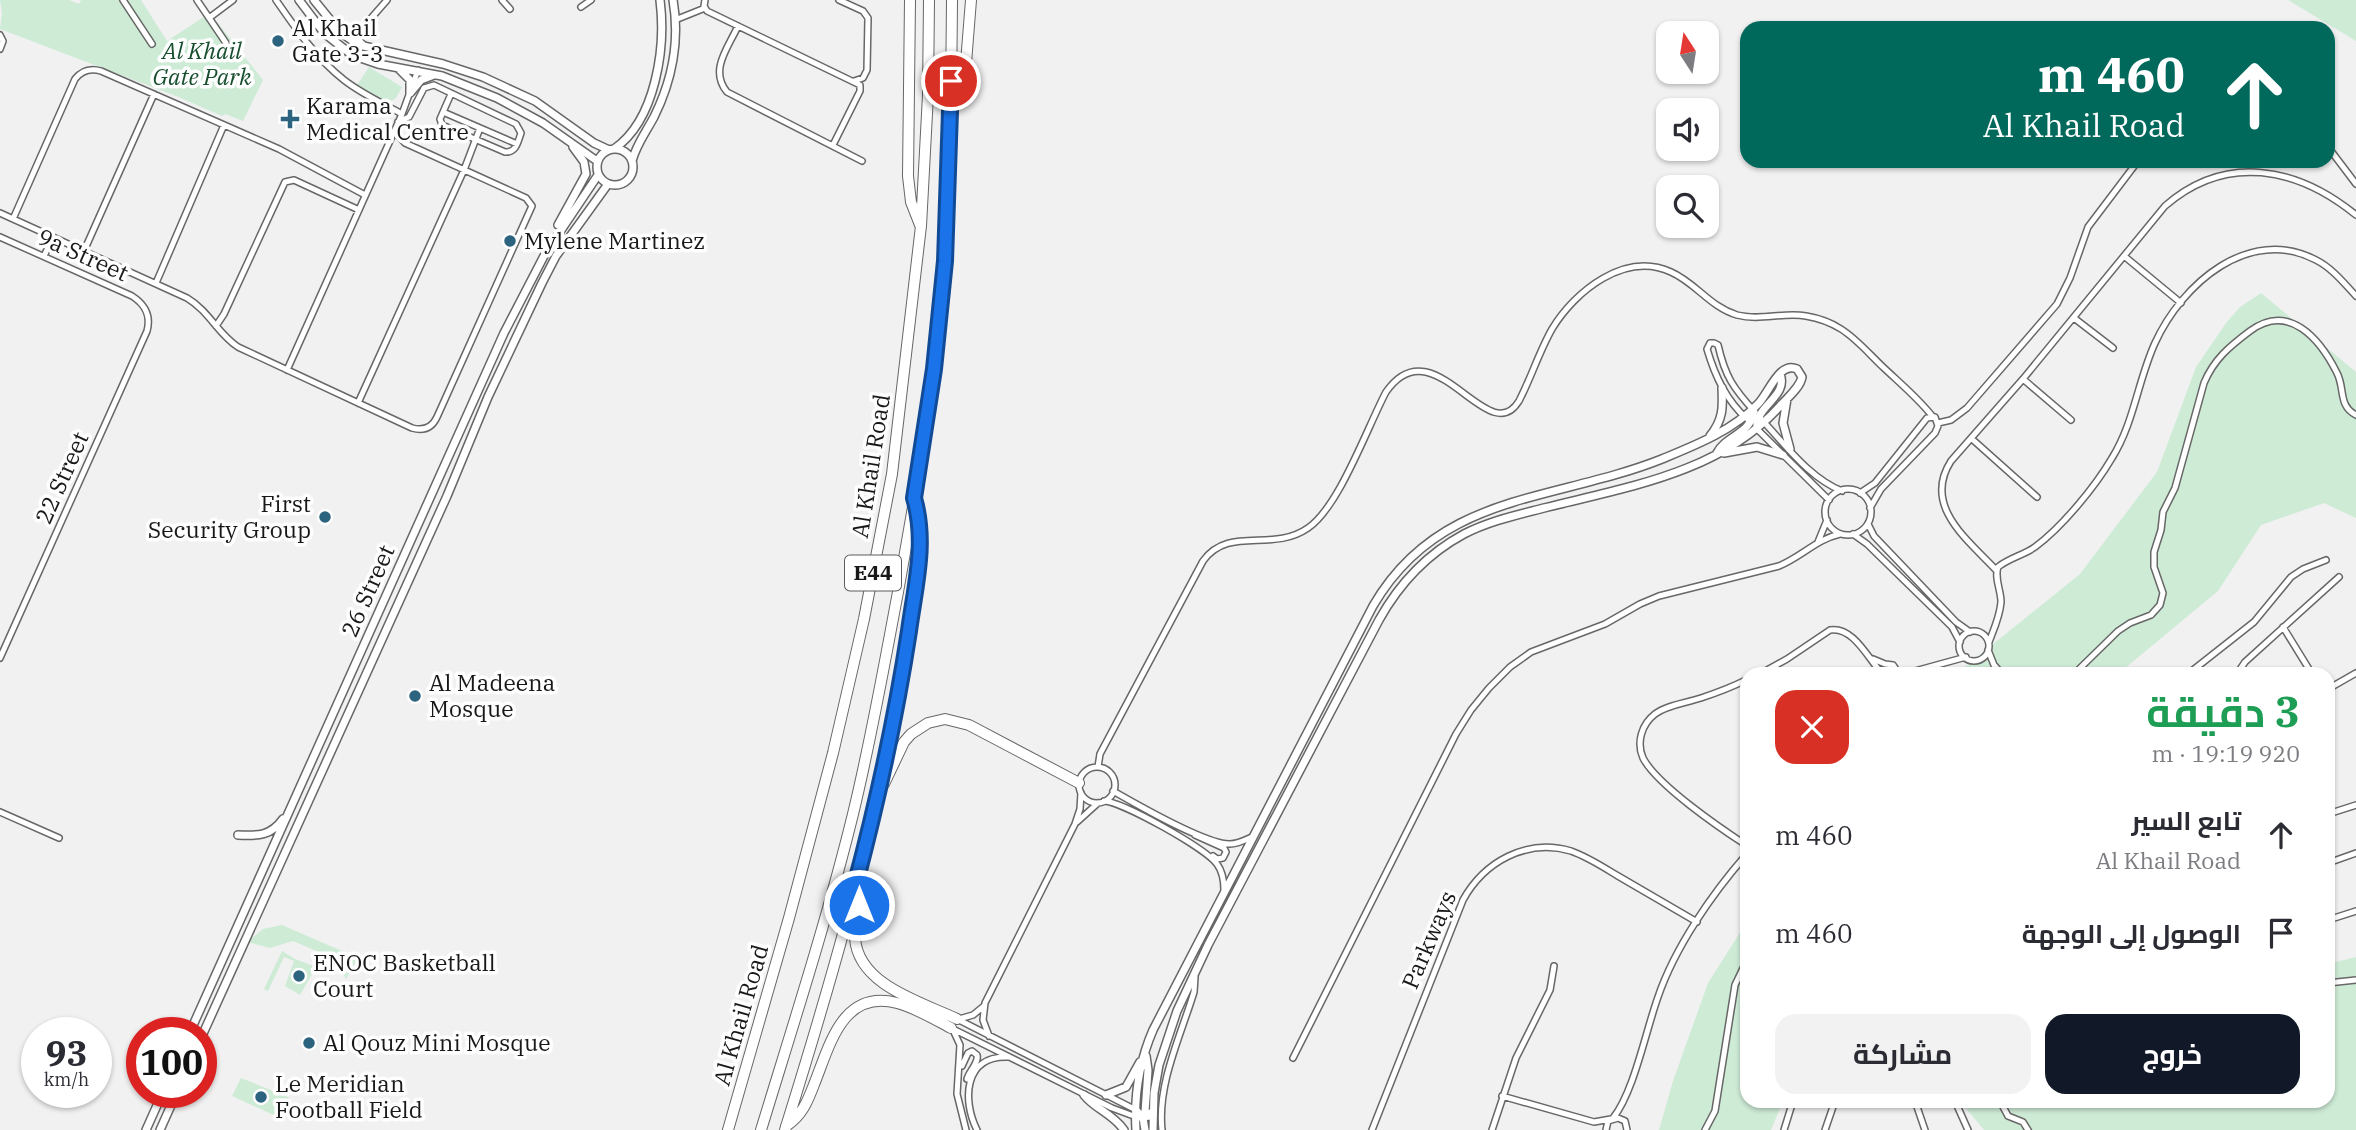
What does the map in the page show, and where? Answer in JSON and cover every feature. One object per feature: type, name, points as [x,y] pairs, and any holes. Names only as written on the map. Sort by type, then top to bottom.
[{"type":"highway","points":[[910,0],[908,176],[911,202],[921,226]]},
{"type":"highway","name":"Al Khail Road","points":[[727,1130],[793,905],[833,752],[864,619],[895,450],[921,226],[928,96],[929,0]]},
{"type":"highway","name":"Al Khail Road","points":[[761,1130],[830,904],[853,815],[873,726],[914,498],[936,356],[945,261],[952,0]]},
{"type":"highway","points":[[951,108],[960,99],[964,88],[971,0]]},
{"type":"highway","points":[[785,1128],[856,882],[898,702],[919,560],[920,529],[914,498]]},
{"type":"highway","points":[[877,800],[904,742],[923,725],[945,719],[965,723],[1080,788]]},
{"type":"highway","points":[[856,882],[859,905],[855,942],[865,967],[883,984],[954,1023]]},
{"type":"highway","points":[[785,1128],[798,1117],[807,1104],[838,1026],[856,1008],[875,1002],[895,1002],[954,1023]]},
{"type":"street","points":[[123,0],[152,44]]},
{"type":"street","points":[[197,0],[226,43]]},
{"type":"street","points":[[209,19],[233,0]]},
{"type":"street","points":[[276,0],[305,41],[334,72],[359,90],[402,114]]},
{"type":"street","points":[[299,0],[319,27],[337,45],[360,58],[435,75],[509,103],[543,122],[597,161]]},
{"type":"street","points":[[314,0],[340,32],[367,48],[464,70],[535,101],[594,144],[627,153],[632,161]]},
{"type":"street","points":[[367,48],[358,39],[358,34],[387,0]]},
{"type":"street","points":[[502,0],[510,9]]},
{"type":"street","points":[[581,7],[591,0]]},
{"type":"street","points":[[660,0],[662,46],[655,82],[632,130],[621,144],[600,156],[597,161],[598,175],[608,184],[620,185],[632,173],[632,161],[637,146],[661,102],[671,75],[675,20],[673,0]]},
{"type":"street","points":[[705,0],[705,8]]},
{"type":"street","points":[[839,0],[863,11],[868,18],[867,70],[863,78],[854,81]]},
{"type":"street","points":[[675,20],[705,8]]},
{"type":"street","points":[[705,8],[860,85],[861,89],[833,145]]},
{"type":"street","points":[[738,26],[718,70],[724,89],[734,97],[862,161]]},
{"type":"street","points":[[340,32],[353,33],[362,28]]},
{"type":"street","points":[[0,35],[3,41],[0,49]]},
{"type":"street","points":[[287,370],[402,114],[418,70],[424,64],[433,62]]},
{"type":"street","points":[[395,67],[408,77],[411,83],[410,93]]},
{"type":"street","points":[[13,219],[78,75],[89,70],[97,70],[284,151],[365,195]]},
{"type":"street","points":[[410,93],[421,79],[435,75]]},
{"type":"street","points":[[398,122],[409,117],[426,87],[434,86],[516,124],[521,131],[513,151],[508,153],[442,125],[440,119],[451,94]]},
{"type":"street","points":[[84,251],[154,94]]},
{"type":"street","points":[[443,112],[517,144]]},
{"type":"street","points":[[156,284],[224,125]]},
{"type":"street","points":[[358,403],[464,170],[480,128]]},
{"type":"street","points":[[0,213],[194,303],[207,313],[226,338],[238,347],[415,429],[423,429],[433,424],[531,211],[531,202],[405,143],[394,131]]},
{"type":"street","points":[[552,242],[561,219],[586,174],[582,158],[565,139]]},
{"type":"street","points":[[2335,156],[2356,184]]},
{"type":"street","points":[[1938,424],[1951,420],[1967,408],[2057,303],[2070,278],[2088,227],[2133,168]]},
{"type":"street","points":[[1997,667],[1988,650],[2001,596],[1996,570],[1953,523],[1942,501],[1942,483],[1951,461],[2074,318],[2152,220],[2178,195],[2216,177],[2258,172],[2293,178],[2321,190],[2356,215]]},
{"type":"street","name":"26 Street","points":[[197,1017],[504,333],[552,242],[598,175]]},
{"type":"street","points":[[216,326],[285,182],[297,181],[359,211]]},
{"type":"street","name":"26 Street","points":[[211,1017],[556,256],[608,184]]},
{"type":"street","name":"9a Street","points":[[0,237],[132,296],[147,310]]},
{"type":"street","points":[[44,256],[53,237]]},
{"type":"street","points":[[1996,570],[2001,564],[2032,549],[2052,533],[2110,461],[2126,433],[2155,343],[2181,303],[2199,282],[2217,267],[2262,250],[2289,251],[2313,258],[2330,269],[2356,296]]},
{"type":"street","points":[[2123,256],[2181,303]]},
{"type":"street","points":[[1098,767],[1100,754],[1203,561],[1212,550],[1231,542],[1282,540],[1301,533],[1313,524],[1330,504],[1386,392],[1393,383],[1403,377],[1419,373],[1435,375],[1456,386],[1491,413],[1501,415],[1512,411],[1544,345],[1561,317],[1582,294],[1617,271],[1638,266],[1667,270],[1685,280],[1715,305],[1741,316],[1802,315],[1826,321],[1854,339],[1938,424]]},
{"type":"street","name":"22 Street","points":[[0,658],[147,331],[147,310]]},
{"type":"street","points":[[2074,318],[2113,348]]},
{"type":"street","points":[[2081,667],[2118,631],[2151,615],[2160,605],[2163,589],[2156,574],[2154,560],[2163,512],[2175,488],[2204,383],[2221,354],[2264,322],[2277,319],[2290,322],[2320,344],[2340,379],[2345,406],[2356,415]]},
{"type":"street","points":[[504,333],[511,333],[516,340]]},
{"type":"street","points":[[1829,500],[1732,404],[1722,388],[1707,349],[1708,345],[1712,342],[1718,345],[1730,383],[1752,409],[1820,478],[1842,491]]},
{"type":"street","points":[[1136,1130],[1144,1115],[1166,1038],[1195,973],[1379,620],[1391,599],[1415,571],[1442,547],[1483,525],[1638,485],[1679,471],[1716,454],[1741,441],[1765,423],[1800,383],[1801,374],[1795,367],[1789,366],[1780,374],[1768,393],[1752,409],[1747,420],[1721,445],[1716,454]]},
{"type":"street","points":[[1757,429],[1759,416],[1780,389],[1780,374]]},
{"type":"street","points":[[2023,379],[2071,420]]},
{"type":"street","points":[[1708,439],[1722,415],[1722,388]]},
{"type":"street","points":[[1788,397],[1783,426],[1790,449]]},
{"type":"street","points":[[1860,493],[1874,483],[1927,418],[1933,416]]},
{"type":"street","points":[[1106,1095],[1129,1083],[1224,890],[1373,606],[1394,574],[1417,551],[1448,528],[1485,510],[1622,473],[1708,439],[1747,420]]},
{"type":"street","points":[[1293,1058],[1456,734],[1471,710],[1503,673],[1531,652],[1605,624],[1640,604],[1779,566],[1804,554],[1818,542],[1840,534],[1861,531],[1867,524],[1870,509],[1881,489],[1935,433],[1938,424]]},
{"type":"street","points":[[1972,439],[2036,497]]},
{"type":"street","points":[[1716,454],[1757,447],[1783,455]]},
{"type":"street","points":[[1840,534],[1827,520],[1829,500],[1842,491],[1851,490],[1860,493],[1867,500],[1870,509]]},
{"type":"street","points":[[1818,542],[1827,520]]},
{"type":"street","points":[[1867,524],[1874,536],[1956,622],[1970,632]]},
{"type":"street","points":[[1853,534],[1867,544],[1952,627],[1966,657]]},
{"type":"street","points":[[2197,667],[2254,622],[2291,577],[2326,560]]},
{"type":"street","points":[[2241,667],[2339,577]]},
{"type":"street","points":[[1948,662],[1965,634],[1980,632],[1996,620]]},
{"type":"street","points":[[2283,627],[2308,667]]},
{"type":"street","points":[[1771,667],[1833,629],[1847,633],[1870,657],[1875,667]]},
{"type":"street","points":[[1980,632],[1989,642]]},
{"type":"street","points":[[1978,660],[1988,650]]},
{"type":"street","points":[[1870,657],[1900,667]]},
{"type":"street","points":[[1927,667],[1966,657],[1991,667]]},
{"type":"street","points":[[2335,685],[2356,673]]},
{"type":"street","points":[[1740,682],[1659,711],[1647,721],[1640,741],[1644,759],[1660,778],[1709,820],[1740,841]]},
{"type":"street","points":[[954,1023],[973,1015],[985,1003],[1075,824],[1080,809],[1081,776],[1086,770],[1098,767],[1107,770],[1113,777],[1114,791]]},
{"type":"street","points":[[1080,788],[1088,800],[1118,804],[1200,846],[1217,859],[1224,856],[1223,847],[1202,840],[1192,832]]},
{"type":"street","points":[[1114,791],[1192,832],[1229,844],[1252,837]]},
{"type":"street","points":[[1075,824],[1114,791]]},
{"type":"street","points":[[238,835],[269,833],[293,804]]},
{"type":"street","points":[[2335,812],[2356,805]]},
{"type":"street","points":[[0,811],[59,838]]},
{"type":"street","points":[[1187,841],[1217,864],[1223,876],[1224,890]]},
{"type":"street","name":"Parkways","points":[[1372,1130],[1463,900],[1476,880],[1496,862],[1514,853],[1532,849],[1570,851],[1591,860],[1697,922]]},
{"type":"street","points":[[272,852],[278,869]]},
{"type":"street","points":[[2335,860],[2356,853]]},
{"type":"street","points":[[1502,1096],[1594,1122],[1605,1130],[1624,1102],[1662,985],[1680,948],[1717,891],[1740,862]]},
{"type":"street","points":[[2335,918],[2356,911]]},
{"type":"street","points":[[1492,1130],[1522,1045],[1550,990],[1554,966]]},
{"type":"street","points":[[1162,1130],[1162,1103],[1166,1081],[1194,992],[1195,973]]},
{"type":"street","points":[[1704,1130],[1715,1111],[1735,985],[1740,975]]},
{"type":"street","points":[[2335,982],[2356,980]]},
{"type":"street","points":[[985,1003],[983,1020],[989,1036]]},
{"type":"street","points":[[954,1023],[989,1036],[1144,1115],[1153,1130]]},
{"type":"street","points":[[954,1023],[1011,1058],[1084,1095],[1149,1115],[1145,1112],[1148,1070],[1145,1052]]},
{"type":"street","points":[[954,1023],[961,1050],[957,1077],[958,1102],[966,1130]]},
{"type":"street","points":[[957,1077],[966,1055],[972,1051],[976,1053],[978,1061],[970,1070],[967,1079],[970,1112],[977,1130]]},
{"type":"street","points":[[1145,1052],[1145,1130]]},
{"type":"street","points":[[969,1093],[971,1077],[981,1065],[995,1058],[1011,1058]]},
{"type":"street","points":[[1084,1095],[1091,1103],[1113,1117],[1124,1130]]},
{"type":"street","points":[[1624,1102],[1627,1130]]},
{"type":"street","points":[[146,1130],[156,1108]]},
{"type":"street","points":[[160,1130],[170,1108]]},
{"type":"street","points":[[1784,1130],[1791,1108]]},
{"type":"street","points":[[1825,1130],[1833,1108]]},
{"type":"street","points":[[1917,1108],[1925,1130]]},
{"type":"street","points":[[1958,1108],[1968,1130]]},
{"type":"street","points":[[2003,1108],[2005,1112],[2023,1122],[2028,1130]]},
{"type":"street","points":[[1594,1122],[1620,1118],[1625,1121]]},
{"type":"green space","name":"Al Khail Gate Park","points":[[0,0],[69,0],[79,4],[81,0],[141,0],[167,41],[210,13],[263,80],[243,121],[225,114],[222,116],[0,29]]},
{"type":"green space","points":[[2288,0],[2356,0],[2356,41],[2335,28],[2335,21],[2323,21]]},
{"type":"green space","points":[[369,67],[402,87],[396,98],[388,103],[357,85]]},
{"type":"green space","points":[[2261,293],[2356,372],[2356,518],[2324,503],[2261,525],[2218,591],[2126,667],[1965,667],[2080,574],[2157,472],[2196,367],[2240,307]]},
{"type":"green space","points":[[282,925],[358,958],[346,979],[335,959],[293,941],[270,948],[247,942],[263,929]]},
{"type":"green space","points":[[1740,932],[1740,1108],[1780,1108],[1771,1130],[1659,1130],[1673,1081],[1708,983]]},
{"type":"green space","name":"ENOC Basketball Court","points":[[282,951],[316,967],[300,995],[285,986],[294,961],[284,957],[268,991],[264,989]]},
{"type":"green space","points":[[2356,957],[2356,1130],[1984,1130],[1966,1108],[2335,1108],[2335,962]]},
{"type":"green space","name":"Le Meridian Football Field","points":[[241,1078],[290,1098],[280,1118],[232,1096]]},
{"type":"place","name":"Al Khail Gate 3-3","points":[[278,41]]},
{"type":"place","name":"Karama Medical Centre","points":[[290,119]]},
{"type":"place","name":"Mylene Martinez","points":[[510,241]]},
{"type":"place","name":"First Security Group","points":[[325,517]]},
{"type":"place","name":"Al Madeena Mosque","points":[[415,696]]},
{"type":"place","name":"ENOC Basketball Court","points":[[299,976]]},
{"type":"place","name":"Al Qouz Mini Mosque","points":[[309,1043]]},
{"type":"place","name":"Le Meridian Football Field","points":[[261,1097]]},
{"type":"route","points":[[859,905],[856,882],[894,722],[920,550],[919,519],[914,498],[934,369],[945,261],[951,81]]}]
